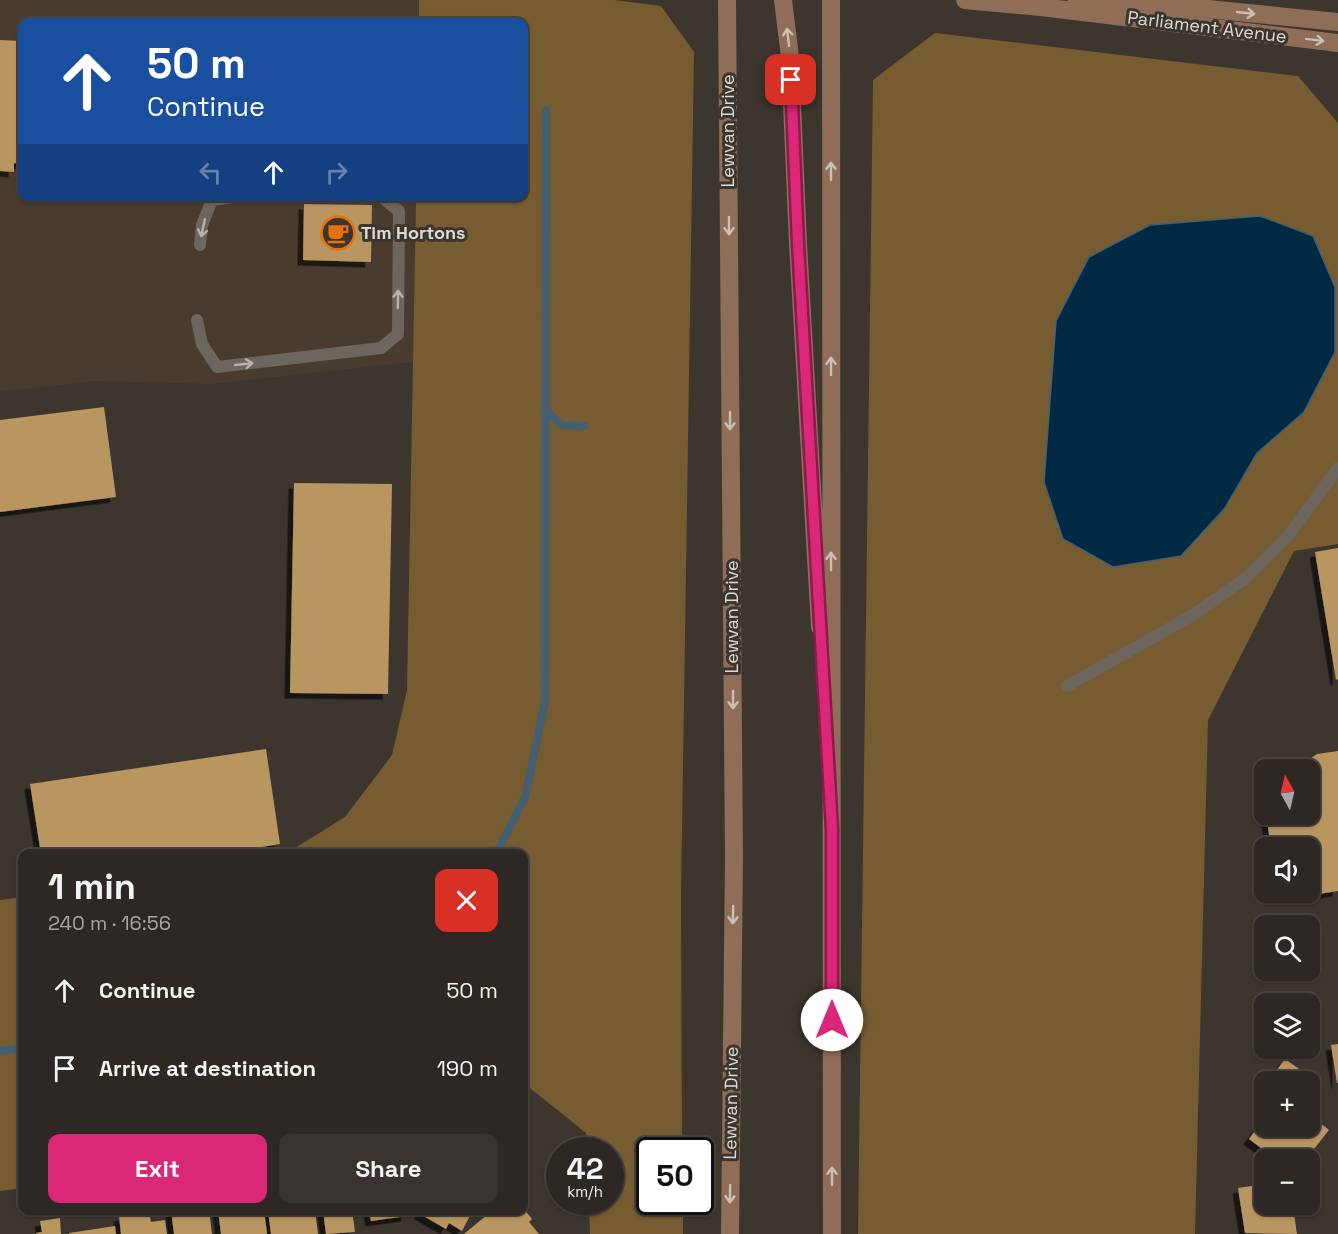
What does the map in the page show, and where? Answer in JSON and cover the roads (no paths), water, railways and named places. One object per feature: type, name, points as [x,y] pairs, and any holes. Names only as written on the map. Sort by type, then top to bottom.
[{"type":"main road","name":"Lewvan Drive","points":[[727,0],[734,845],[730,1234]]},
{"type":"main road","points":[[783,0],[790,57],[799,256],[832,829]]},
{"type":"main road","points":[[831,0],[832,1234]]},
{"type":"main road","name":"Parliament Avenue","points":[[964,0],[1041,7],[1338,43]]},
{"type":"main road","name":"Parliament Avenue","points":[[1041,7],[1118,0],[1338,22]]},
{"type":"lane","points":[[200,245],[202,225],[212,201]]},
{"type":"lane","points":[[197,320],[202,344],[217,368],[381,348],[398,334],[399,211],[386,201]]},
{"type":"lane","points":[[1067,686],[1193,615],[1246,578],[1288,536],[1338,468]]},
{"type":"water","points":[[1260,216],[1313,236],[1335,287],[1335,352],[1304,412],[1257,453],[1225,508],[1181,556],[1113,567],[1063,539],[1044,482],[1056,321],[1089,257],[1150,225]]},
{"type":"waterway","points":[[499,849],[525,797],[545,702],[546,110]]},
{"type":"waterway","points":[[545,409],[561,425],[584,426]]},
{"type":"waterway","points":[[0,1051],[18,1049]]},
{"type":"place","name":"Tim Hortons","points":[[338,233]]}]
